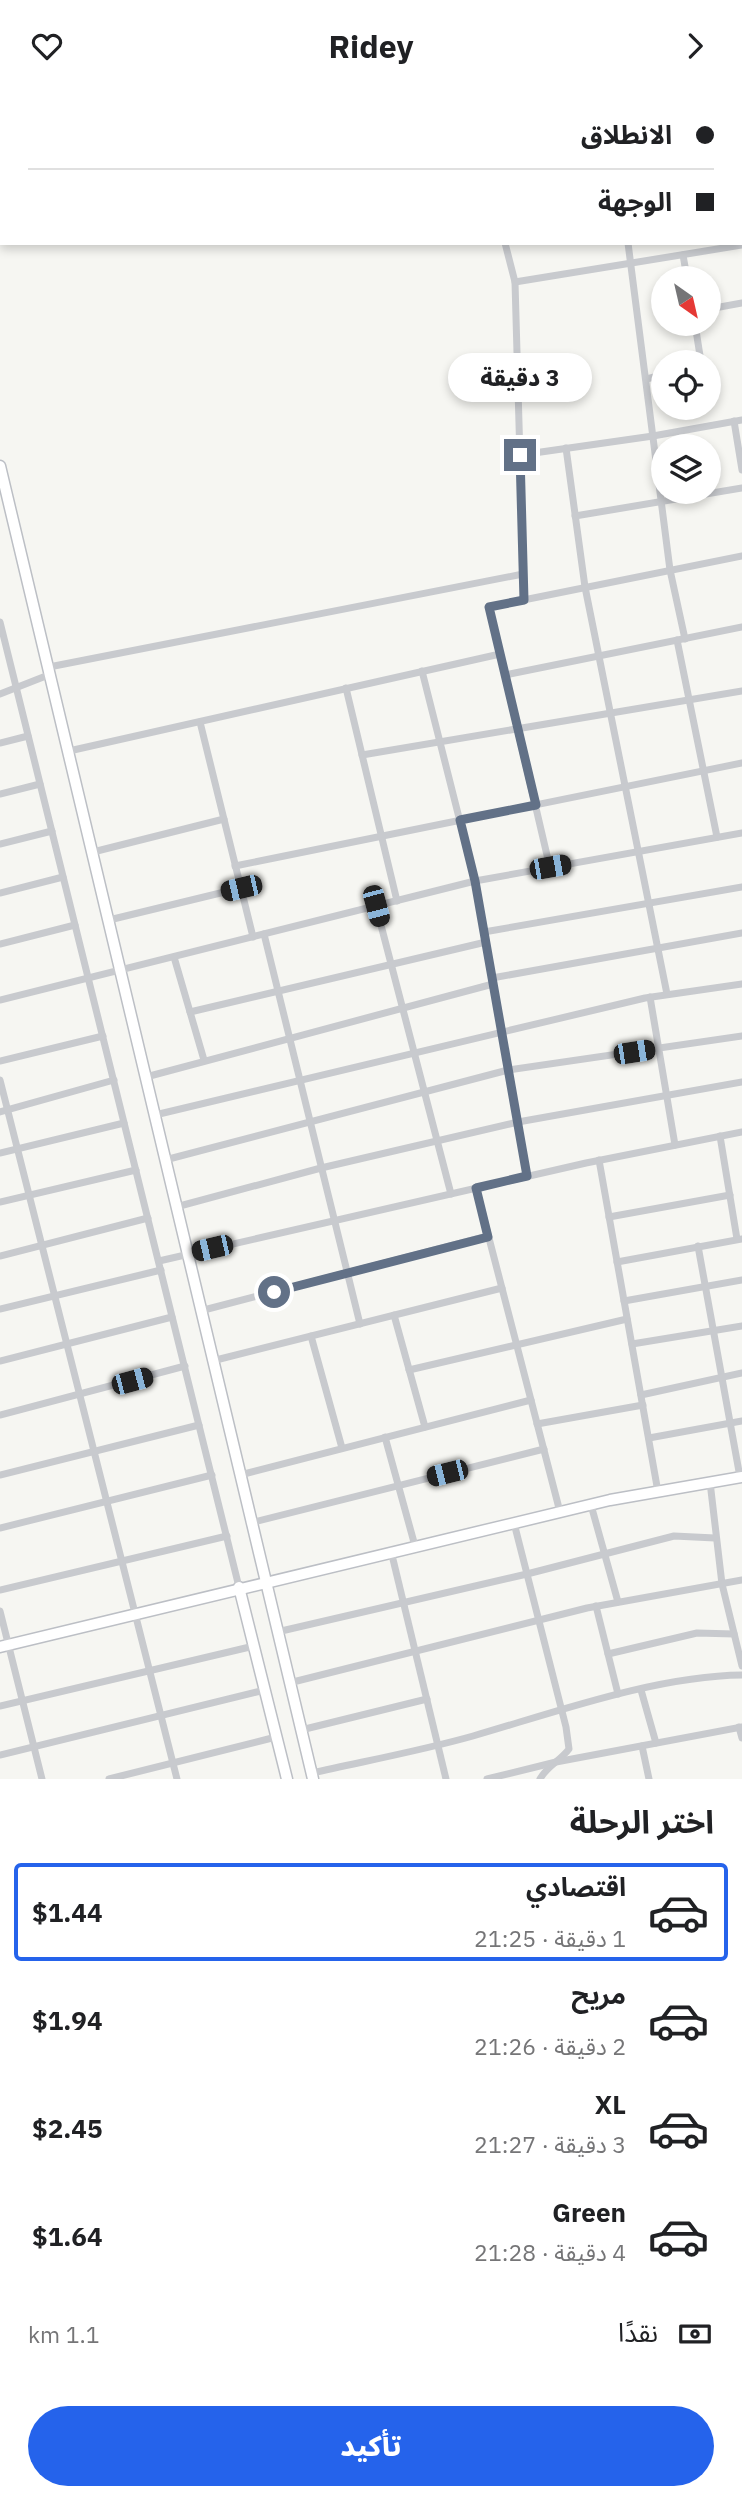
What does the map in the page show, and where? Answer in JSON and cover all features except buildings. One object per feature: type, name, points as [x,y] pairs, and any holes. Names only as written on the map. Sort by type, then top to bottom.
[{"type":"street","points":[[506,245],[515,282],[524,600]]},
{"type":"street","points":[[628,245],[653,434]]},
{"type":"street","points":[[515,282],[742,245]]},
{"type":"street","points":[[683,255],[685,266]]},
{"type":"street","points":[[721,307],[742,303]]},
{"type":"street","points":[[646,379],[651,378]]},
{"type":"street","points":[[664,434],[738,421],[742,470]]},
{"type":"street","points":[[520,455],[651,436]]},
{"type":"street","points":[[566,448],[585,587],[667,995]]},
{"type":"street","points":[[0,466],[312,1776],[438,1746],[618,1694],[704,1675],[742,1675]]},
{"type":"street","points":[[721,491],[742,488]]},
{"type":"street","points":[[575,516],[651,503]]},
{"type":"street","points":[[662,504],[690,702],[717,837]]},
{"type":"street","points":[[550,867],[489,607],[742,555]]},
{"type":"street","points":[[0,694],[17,689],[50,671],[523,574]]},
{"type":"street","points":[[0,621],[2,640],[17,689],[159,1261],[265,1690],[284,1778]]},
{"type":"street","points":[[505,675],[742,627]]},
{"type":"street","points":[[69,751],[500,653]]},
{"type":"street","points":[[422,671],[475,881],[527,1176]]},
{"type":"street","points":[[346,688],[397,901]]},
{"type":"street","points":[[362,755],[690,702],[742,691]]},
{"type":"street","points":[[200,722],[253,937]]},
{"type":"street","points":[[0,743],[28,736]]},
{"type":"street","points":[[235,866],[742,763]]},
{"type":"street","points":[[0,794],[40,784]]},
{"type":"street","points":[[93,852],[224,819]]},
{"type":"street","points":[[0,844],[52,831]]},
{"type":"street","points":[[0,1000],[475,881],[742,833]]},
{"type":"street","points":[[0,893],[63,877]]},
{"type":"street","points":[[484,932],[742,887]]},
{"type":"street","points":[[109,920],[241,888]]},
{"type":"street","points":[[376,906],[451,1194]]},
{"type":"street","points":[[0,944],[75,925]]},
{"type":"street","points":[[146,1077],[493,981],[742,933]]},
{"type":"street","points":[[264,934],[360,1324]]},
{"type":"street","points":[[190,1012],[486,942]]},
{"type":"street","points":[[174,957],[204,1061]]},
{"type":"street","points":[[155,1115],[650,997],[742,984]]},
{"type":"street","points":[[650,997],[675,1145]]},
{"type":"street","points":[[0,1061],[103,1036]]},
{"type":"street","points":[[165,1160],[508,1070],[742,1036]]},
{"type":"street","points":[[0,1080],[4,1111],[29,1194],[177,1779]]},
{"type":"street","points":[[4,1111],[114,1080]]},
{"type":"street","points":[[176,1207],[321,1168],[518,1122],[742,1081]]},
{"type":"street","points":[[0,1153],[124,1122]]},
{"type":"street","points":[[159,1261],[599,1160],[742,1132]]},
{"type":"street","points":[[617,1262],[739,1239],[720,1136]]},
{"type":"street","points":[[599,1160],[658,1492]]},
{"type":"street","points":[[0,1202],[136,1170]]},
{"type":"street","points":[[476,1188],[560,1512]]},
{"type":"street","points":[[609,1217],[730,1195]]},
{"type":"street","points":[[0,1257],[148,1219]]},
{"type":"street","points":[[200,1311],[488,1237]]},
{"type":"street","points":[[4,1646],[239,1587],[560,1512],[741,1477],[698,1247]]},
{"type":"street","points":[[0,1309],[161,1270]]},
{"type":"street","points":[[624,1301],[742,1280]]},
{"type":"street","points":[[212,1361],[502,1288]]},
{"type":"street","points":[[394,1315],[425,1427]]},
{"type":"street","points":[[0,1361],[172,1317]]},
{"type":"street","points":[[409,1370],[627,1319]]},
{"type":"street","points":[[632,1344],[742,1326]]},
{"type":"street","points":[[311,1336],[342,1448]]},
{"type":"street","points":[[0,1415],[185,1366]]},
{"type":"street","points":[[641,1395],[742,1373]]},
{"type":"street","points":[[240,1475],[531,1400]]},
{"type":"street","points":[[537,1424],[643,1405]]},
{"type":"street","points":[[649,1438],[742,1421]]},
{"type":"street","points":[[0,1475],[199,1425]]},
{"type":"street","points":[[385,1437],[415,1546]]},
{"type":"street","points":[[250,1523],[544,1449]]},
{"type":"street","points":[[0,1528],[212,1475]]},
{"type":"street","points":[[710,1482],[722,1584],[742,1665]]},
{"type":"street","points":[[591,1505],[618,1602]]},
{"type":"street","points":[[514,1523],[562,1710],[569,1749],[545,1769],[540,1779]]},
{"type":"street","points":[[0,1590],[227,1536]]},
{"type":"street","points":[[276,1632],[527,1574],[674,1536],[715,1538]]},
{"type":"street","points":[[391,1551],[446,1779]]},
{"type":"street","points":[[289,1683],[596,1606],[742,1580]]},
{"type":"street","points":[[596,1606],[618,1694]]},
{"type":"street","points":[[0,1611],[4,1646],[22,1700],[42,1779]]},
{"type":"street","points":[[608,1654],[697,1633],[734,1634]]},
{"type":"street","points":[[0,1706],[254,1646]]},
{"type":"street","points":[[0,1755],[265,1690]]},
{"type":"street","points":[[641,1690],[656,1743]]},
{"type":"street","points":[[301,1730],[426,1699]]},
{"type":"street","points":[[487,1779],[556,1762],[741,1727],[742,1738]]},
{"type":"street","points":[[109,1779],[276,1737]]},
{"type":"street","points":[[642,1746],[649,1779]]},
{"type":"route","points":[[274,1292],[488,1237],[476,1188],[527,1176],[475,881],[460,820],[536,805],[489,607],[524,600],[520,455]]}]
